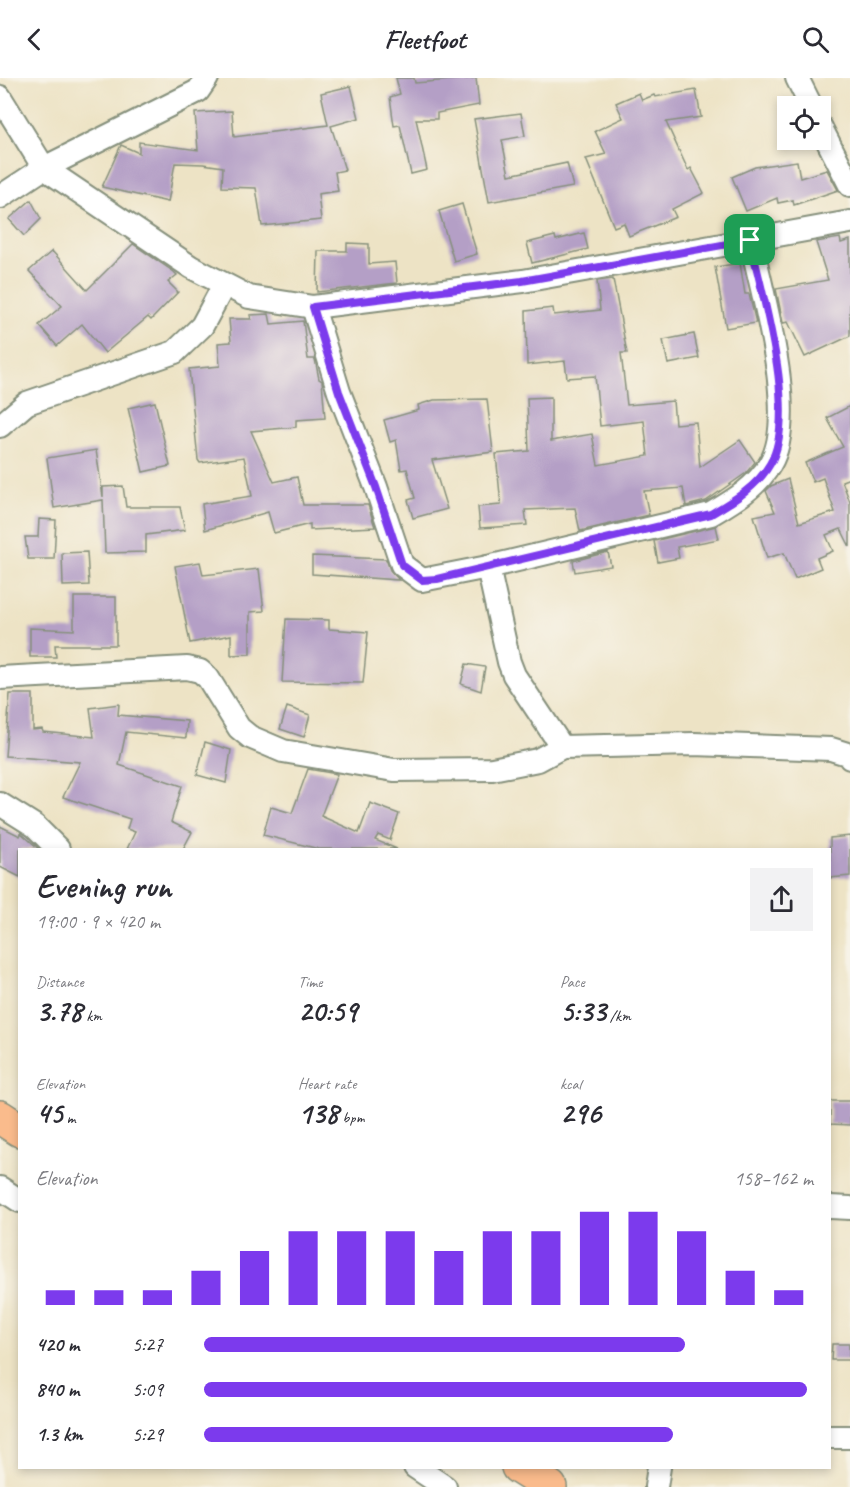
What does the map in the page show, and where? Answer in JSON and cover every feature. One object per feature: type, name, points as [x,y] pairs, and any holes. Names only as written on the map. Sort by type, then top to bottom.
[{"type":"highway","points":[[0,1117],[18,1129]]},
{"type":"highway","points":[[521,1469],[550,1487]]},
{"type":"street","points":[[0,197],[44,168],[198,91],[207,78]]},
{"type":"street","points":[[797,78],[806,96]]},
{"type":"street","points":[[0,97],[44,168],[191,267],[249,297],[313,307],[522,281],[850,222]]},
{"type":"street","points":[[831,148],[850,185]]},
{"type":"street","points":[[313,307],[339,392],[376,487],[402,565],[422,580],[488,567],[711,514],[742,496],[770,464],[782,433],[780,383],[750,240]]},
{"type":"street","points":[[0,426],[12,413],[27,404],[175,352],[202,326],[224,285]]},
{"type":"street","points":[[488,567],[508,662],[514,675],[562,747]]},
{"type":"street","points":[[0,678],[187,668],[200,671],[208,678],[238,728],[250,737],[283,751],[394,770],[492,769],[538,760],[562,747],[694,744],[831,749],[847,753],[850,759]]},
{"type":"street","points":[[0,804],[35,826],[57,848]]},
{"type":"street","points":[[0,1188],[18,1200]]},
{"type":"street","points":[[831,1207],[850,1208]]},
{"type":"street","points":[[831,1437],[850,1437]]},
{"type":"street","points":[[418,1469],[445,1487]]},
{"type":"street","points":[[656,1487],[659,1469]]},
{"type":"building","points":[[396,78],[414,78],[415,83],[476,78],[479,105],[437,113],[437,119],[416,119],[427,170],[411,174],[400,125],[394,126],[390,97],[400,94]]},
{"type":"building","points":[[351,86],[359,118],[331,126],[345,170],[335,172],[338,191],[318,194],[321,220],[262,226],[256,188],[222,187],[223,167],[175,163],[168,202],[102,187],[121,145],[139,153],[139,142],[198,150],[195,113],[232,111],[234,137],[328,125],[321,93]]},
{"type":"building","points":[[696,90],[701,117],[666,122],[688,170],[691,168],[704,193],[672,209],[676,217],[629,236],[624,223],[614,227],[586,159],[606,154],[595,131],[623,118],[616,103],[639,93],[642,100],[654,95],[655,97]]},
{"type":"building","points":[[521,113],[525,136],[502,140],[509,175],[567,163],[573,187],[489,202],[474,119]]},
{"type":"building","points":[[797,161],[800,178],[827,170],[838,190],[794,205],[793,200],[778,203],[777,198],[746,211],[732,177],[755,167]]},
{"type":"building","points":[[31,200],[41,219],[24,236],[9,219]]},
{"type":"building","points":[[462,204],[477,254],[454,261],[439,211]]},
{"type":"building","points":[[584,233],[588,249],[532,263],[527,243],[555,236],[556,240]]},
{"type":"building","points":[[840,238],[841,243],[850,240],[850,336],[805,357],[788,322],[783,323],[776,289],[828,280],[816,242]]},
{"type":"building","points":[[347,243],[369,244],[369,264],[395,262],[397,283],[317,292],[318,251],[347,251]]},
{"type":"building","points":[[133,244],[177,275],[168,282],[178,292],[151,320],[148,317],[105,353],[82,324],[57,346],[39,325],[62,306],[29,271],[52,251],[87,290]]},
{"type":"building","points":[[740,263],[745,294],[749,294],[756,323],[726,328],[715,267]]},
{"type":"building","points":[[613,279],[627,353],[621,353],[627,405],[673,401],[675,424],[696,422],[700,467],[740,440],[755,462],[746,473],[706,501],[686,506],[683,488],[644,491],[649,515],[580,531],[575,508],[525,510],[527,525],[480,528],[478,507],[501,505],[496,454],[529,451],[527,398],[551,397],[551,441],[592,434],[598,465],[648,456],[644,421],[600,426],[595,376],[567,378],[565,361],[527,365],[526,311],[553,308],[554,315],[600,310],[597,281]]},
{"type":"building","points":[[269,314],[271,324],[303,321],[308,359],[315,359],[319,379],[322,381],[325,418],[296,420],[296,427],[251,431],[274,482],[297,477],[303,505],[368,505],[375,527],[310,530],[310,524],[274,533],[268,512],[205,530],[202,504],[252,496],[244,457],[200,463],[198,460],[189,369],[220,366],[218,343],[231,342],[229,319],[251,319],[250,315]]},
{"type":"building","points":[[694,334],[699,358],[668,364],[663,340]]},
{"type":"building","points":[[487,399],[493,452],[432,460],[447,509],[413,518],[408,500],[415,498],[407,469],[401,470],[396,440],[390,442],[384,420],[419,410],[418,405],[434,400]]},
{"type":"building","points":[[155,402],[170,466],[143,472],[128,408]]},
{"type":"building","points":[[850,406],[850,478],[842,481],[850,502],[850,547],[841,529],[826,535],[833,551],[817,558],[821,568],[795,579],[784,553],[767,558],[754,516],[775,512],[766,491],[771,486],[788,479],[799,523],[835,512],[823,478],[813,482],[805,463],[843,447],[827,418]]},
{"type":"building","points":[[96,450],[103,497],[103,487],[123,486],[126,507],[180,507],[185,530],[146,535],[146,552],[105,553],[103,500],[54,508],[47,458]]},
{"type":"building","points":[[39,519],[56,520],[54,559],[28,559],[25,537],[38,537]]},
{"type":"building","points":[[716,526],[719,539],[677,547],[679,558],[658,562],[654,541]]},
{"type":"building","points":[[87,552],[89,585],[63,586],[62,553]]},
{"type":"building","points":[[608,552],[611,566],[575,572],[573,561]]},
{"type":"building","points":[[312,556],[386,559],[390,570],[399,580],[312,574]]},
{"type":"building","points":[[200,562],[203,575],[259,569],[264,611],[250,612],[250,654],[231,655],[231,635],[190,643],[175,566]]},
{"type":"building","points":[[74,597],[116,597],[116,645],[55,645],[56,657],[30,657],[30,628],[74,630]]},
{"type":"building","points":[[286,619],[329,620],[329,629],[368,632],[363,683],[282,682]]},
{"type":"building","points":[[466,664],[485,667],[481,691],[461,684]]},
{"type":"building","points":[[10,694],[33,694],[33,730],[42,729],[43,732],[94,737],[90,708],[119,704],[118,715],[187,721],[186,738],[126,732],[119,765],[182,786],[171,822],[192,832],[184,848],[127,848],[135,832],[127,829],[130,819],[63,797],[80,762],[5,756]]},
{"type":"building","points":[[287,707],[310,715],[304,737],[280,729]]},
{"type":"building","points":[[205,742],[231,750],[226,783],[197,775]]},
{"type":"building","points":[[308,769],[337,774],[321,816],[359,833],[370,803],[399,814],[390,840],[378,835],[375,840],[395,848],[315,848],[263,835],[271,807],[292,813]]},
{"type":"building","points":[[0,826],[20,836],[21,833],[38,848],[18,848],[18,876],[0,867]]},
{"type":"building","points":[[850,836],[850,876],[831,878],[830,838]]},
{"type":"building","points":[[831,1101],[850,1101],[850,1125],[831,1124]]},
{"type":"building","points":[[832,1344],[849,1344],[849,1360],[831,1360]]},
{"type":"route","points":[[750,240],[780,383],[782,433],[770,464],[742,496],[711,514],[437,579],[422,580],[412,575],[402,565],[376,487],[352,431],[313,307],[522,281],[750,240]]}]
